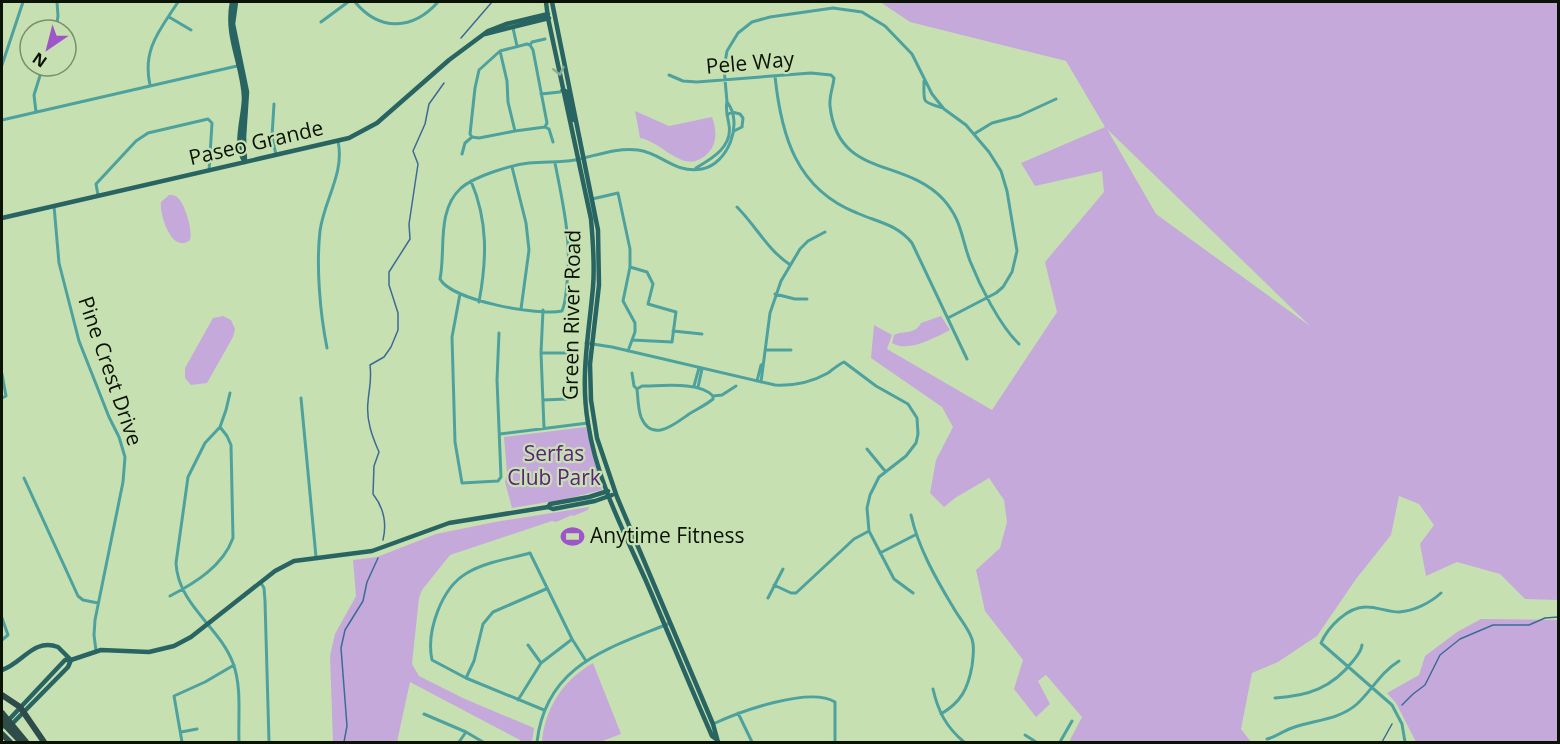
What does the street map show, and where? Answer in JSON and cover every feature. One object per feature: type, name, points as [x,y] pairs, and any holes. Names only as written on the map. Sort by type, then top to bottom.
[{"type":"highway","points":[[2,695],[22,709],[44,742]]},
{"type":"highway","points":[[2,713],[24,742]]},
{"type":"highway","points":[[2,725],[24,742]]},
{"type":"main road","points":[[234,2],[233,24],[239,65],[248,102],[244,137],[245,162]]},
{"type":"main road","name":"Green River Road","points":[[546,2],[563,90],[598,230],[600,262],[589,343]]},
{"type":"main road","name":"Green River Road","points":[[552,2],[578,128],[580,159],[591,219],[594,255],[589,343],[590,422],[597,462],[608,493],[713,724],[717,741]]},
{"type":"main road","name":"Paseo Grande","points":[[2,218],[357,135],[377,123],[449,60],[485,34],[499,26],[554,15]]},
{"type":"main road","name":"Paseo Grande","points":[[485,34],[513,28],[548,16]]},
{"type":"main road","points":[[563,90],[567,92],[578,128]]},
{"type":"main road","name":"Green River Road","points":[[590,422],[614,491],[686,674],[712,736],[717,741]]},
{"type":"main road","points":[[2,725],[68,667],[71,660],[96,651],[165,650],[183,642],[260,583],[284,566],[298,560],[372,551],[449,524],[548,507],[550,504],[614,491]]},
{"type":"main road","points":[[2,670],[42,645],[58,647],[71,660]]},
{"type":"main road","points":[[686,674],[692,676]]},
{"type":"main road","points":[[5,737],[22,709]]},
{"type":"main road","points":[[704,718],[713,724]]},
{"type":"street","points":[[2,65],[23,2]]},
{"type":"street","points":[[57,2],[58,18]]},
{"type":"street","points":[[150,85],[147,65],[152,44],[178,2]]},
{"type":"street","points":[[321,22],[348,2]]},
{"type":"street","points":[[355,2],[370,16],[380,21],[396,24],[419,18],[438,2]]},
{"type":"street","points":[[555,163],[567,224],[570,259],[566,297],[562,311],[521,309],[479,302],[445,287],[442,283],[444,225],[454,197],[463,186],[512,167],[530,163],[555,163],[625,149],[635,149],[653,155],[675,166],[703,168],[721,157],[728,147],[733,132],[734,118],[728,102],[724,68],[727,51],[732,41],[745,26],[760,19],[833,8],[861,12],[885,26],[912,54],[932,94],[944,109],[974,134],[996,162],[1005,180],[1017,251],[1015,265],[1003,287],[988,298],[948,318]]},
{"type":"street","points":[[169,17],[190,30]]},
{"type":"street","points":[[513,28],[517,46]]},
{"type":"street","points":[[472,137],[470,134],[477,75],[482,67],[500,51],[530,45],[532,42],[544,39]]},
{"type":"street","points":[[530,45],[547,123],[545,128]]},
{"type":"street","points":[[500,51],[514,131]]},
{"type":"street","points":[[2,120],[239,65]]},
{"type":"street","name":"Pele Way","points":[[669,75],[683,81],[725,81],[811,73],[831,75],[834,78],[830,103],[842,141],[855,155],[919,180],[942,198],[959,223],[970,260],[988,298]]},
{"type":"street","points":[[775,76],[780,118],[791,151],[803,172],[819,191],[833,201],[858,214],[897,228],[905,234],[912,243],[968,359]]},
{"type":"street","points":[[36,112],[34,95],[39,78]]},
{"type":"street","points":[[924,79],[922,92],[924,101],[929,105],[944,109]]},
{"type":"street","points":[[541,94],[554,92]]},
{"type":"street","points":[[974,134],[992,123],[1019,116],[1056,99]]},
{"type":"street","points":[[695,169],[714,158],[726,144],[729,133],[726,106],[728,102]]},
{"type":"street","points":[[274,104],[272,136],[276,155]]},
{"type":"street","points":[[728,115],[732,112]]},
{"type":"street","points":[[732,112],[740,114],[743,123],[742,128],[733,132]]},
{"type":"street","points":[[98,197],[96,184],[142,137],[156,131],[208,119],[212,123],[209,171]]},
{"type":"street","points":[[462,154],[465,143],[472,137],[479,138],[514,131],[549,129],[553,142]]},
{"type":"street","points":[[327,348],[321,315],[320,238],[325,212],[341,162],[338,141]]},
{"type":"street","points":[[512,167],[526,223],[529,250],[521,309]]},
{"type":"street","points":[[471,181],[480,202],[485,236],[484,268],[479,302]]},
{"type":"street","points":[[592,199],[618,193],[630,249],[630,267],[623,301],[635,323],[628,351]]},
{"type":"street","name":"Pine Crest Drive","points":[[54,207],[60,263],[79,341],[125,457],[123,482],[94,628],[96,651]]},
{"type":"street","points":[[736,207],[750,221],[768,247],[789,264]]},
{"type":"street","points":[[759,382],[765,366],[763,364],[769,320],[775,294],[789,264],[808,241],[825,232]]},
{"type":"street","points":[[630,267],[647,272],[653,284],[648,304],[676,312],[672,342],[632,340]]},
{"type":"street","points":[[460,294],[452,337],[455,442],[462,483],[498,480],[501,477],[497,380],[499,333]]},
{"type":"street","points":[[775,294],[795,299],[807,299]]},
{"type":"street","points":[[988,298],[1011,336],[1019,344]]},
{"type":"street","points":[[543,310],[541,353],[544,428]]},
{"type":"street","points":[[673,331],[702,334]]},
{"type":"street","points":[[589,343],[775,385],[797,384],[819,377],[844,362],[876,386],[908,404],[917,418],[918,434],[912,450],[885,471],[874,484],[867,508],[869,531],[894,579],[913,593]]},
{"type":"street","points":[[766,350],[791,350]]},
{"type":"street","points":[[541,353],[570,353]]},
{"type":"street","points":[[696,387],[700,368]]},
{"type":"street","points":[[632,373],[641,417],[651,428],[662,431],[671,428],[713,399],[713,396]]},
{"type":"street","points":[[2,374],[4,397]]},
{"type":"street","points":[[713,396],[722,395],[736,386]]},
{"type":"street","points":[[637,389],[642,387],[696,387],[709,391],[713,396]]},
{"type":"street","points":[[230,393],[220,427],[206,443],[188,477],[176,563],[177,575],[183,589],[207,625],[225,646],[234,664],[239,742]]},
{"type":"street","points":[[301,398],[316,557]]},
{"type":"street","points":[[543,400],[567,399]]},
{"type":"street","points":[[500,434],[590,422]]},
{"type":"street","points":[[170,596],[220,561],[233,538],[231,445],[220,427]]},
{"type":"street","points":[[867,449],[885,471]]},
{"type":"street","points":[[24,478],[78,596],[83,600],[98,603]]},
{"type":"street","points":[[911,515],[915,535],[950,602],[968,630],[973,644],[968,687],[955,706],[941,714]]},
{"type":"street","points":[[774,585],[796,593],[854,539],[869,531]]},
{"type":"street","points":[[880,553],[915,535]]},
{"type":"street","points":[[544,710],[466,678],[432,660],[430,651],[441,600],[464,574],[479,567],[530,553],[546,589],[586,661]]},
{"type":"street","points":[[768,598],[783,568]]},
{"type":"street","points":[[260,583],[264,593],[269,742]]},
{"type":"street","points":[[466,678],[474,661],[483,624],[493,612],[546,589]]},
{"type":"street","points":[[1405,742],[1398,714],[1392,705],[1321,642],[1340,618],[1357,607],[1399,612],[1432,601],[1441,593]]},
{"type":"street","points":[[2,618],[8,635],[2,640]]},
{"type":"street","points":[[537,742],[544,710],[565,678],[586,661],[668,625]]},
{"type":"street","points":[[518,700],[541,663],[572,639]]},
{"type":"street","points":[[528,645],[541,663]]},
{"type":"street","points":[[1275,698],[1325,687],[1337,679],[1348,667],[1361,650],[1362,645]]},
{"type":"street","points":[[1267,739],[1292,728],[1339,715],[1357,704],[1388,668],[1399,661]]},
{"type":"street","points":[[182,742],[174,696],[205,682],[234,664]]},
{"type":"street","points":[[933,689],[946,725],[964,742]]},
{"type":"street","points":[[713,724],[738,713],[809,697],[819,697],[835,702],[834,742]]},
{"type":"street","points":[[738,713],[752,742]]},
{"type":"street","points":[[424,714],[483,742]]},
{"type":"street","points":[[1060,742],[1072,721]]},
{"type":"street","points":[[181,732],[197,729]]},
{"type":"street","points":[[459,742],[465,732]]},
{"type":"street","points":[[1025,735],[1036,742]]},
{"type":"green space","points":[[880,2],[1558,2],[1558,600],[1525,599],[1500,574],[1457,562],[1426,576],[1420,544],[1434,525],[1419,504],[1399,496],[1391,535],[1356,579],[1317,636],[1278,662],[1252,673],[1241,729],[1251,742],[1069,742],[1082,717],[1046,675],[1038,681],[1050,704],[1036,717],[1014,689],[1023,660],[985,611],[976,570],[1000,548],[1007,522],[1004,500],[989,478],[944,507],[930,493],[936,460],[953,427],[942,407],[871,358],[874,325],[892,335],[887,349],[992,410],[1057,312],[1045,262],[1104,192],[1102,171],[1035,186],[1021,163],[1105,127],[1066,61],[910,22]],"holes":[[[1107,129],[1310,326],[1156,214]]]},
{"type":"green space","points":[[635,111],[669,126],[712,117],[715,130],[714,144],[709,152],[700,159],[692,161],[675,157],[640,138]]},
{"type":"green space","points":[[169,195],[181,201],[188,218],[191,236],[190,240],[184,243],[172,238],[162,215],[161,202]]},
{"type":"green space","points":[[223,316],[231,320],[235,329],[233,337],[207,383],[191,385],[185,378],[185,368],[213,318]]},
{"type":"green space","points":[[941,316],[950,330],[913,345],[898,346],[892,343],[894,335],[912,331],[921,323]]},
{"type":"green space","name":"Serfas Club Park","points":[[586,427],[602,490],[512,508],[505,482],[507,473],[504,437]]},
{"type":"green space","points":[[589,507],[588,510],[556,522],[552,521],[450,555],[422,590],[419,598],[412,664],[419,676],[465,699],[534,728],[532,742],[521,742],[410,682],[397,742],[333,742],[330,656],[335,634],[356,596],[353,560],[377,557],[436,534]]},
{"type":"green space","points":[[1481,619],[1558,620],[1558,742],[1416,742],[1396,703],[1387,693],[1419,675],[1425,656],[1457,632]]},
{"type":"green space","points":[[593,663],[621,734],[600,742],[542,742],[547,718],[557,696],[573,678]]},
{"type":"waterway","points":[[461,38],[492,2]]},
{"type":"waterway","points":[[383,540],[384,516],[373,494],[374,466],[379,452],[368,415],[370,365],[384,357],[398,330],[398,313],[389,285],[389,272],[410,239],[409,224],[418,164],[413,151],[425,124],[429,104],[444,83]]},
{"type":"waterway","points":[[344,742],[347,726],[341,648],[345,630],[363,601],[367,582],[378,558]]},
{"type":"waterway","points":[[1402,705],[1425,685],[1440,655],[1460,639],[1493,625],[1529,625],[1545,618],[1558,617]]},
{"type":"waterway","points":[[1382,742],[1392,724]]},
{"type":"place","name":"Anytime Fitness","points":[[572,536]]}]
